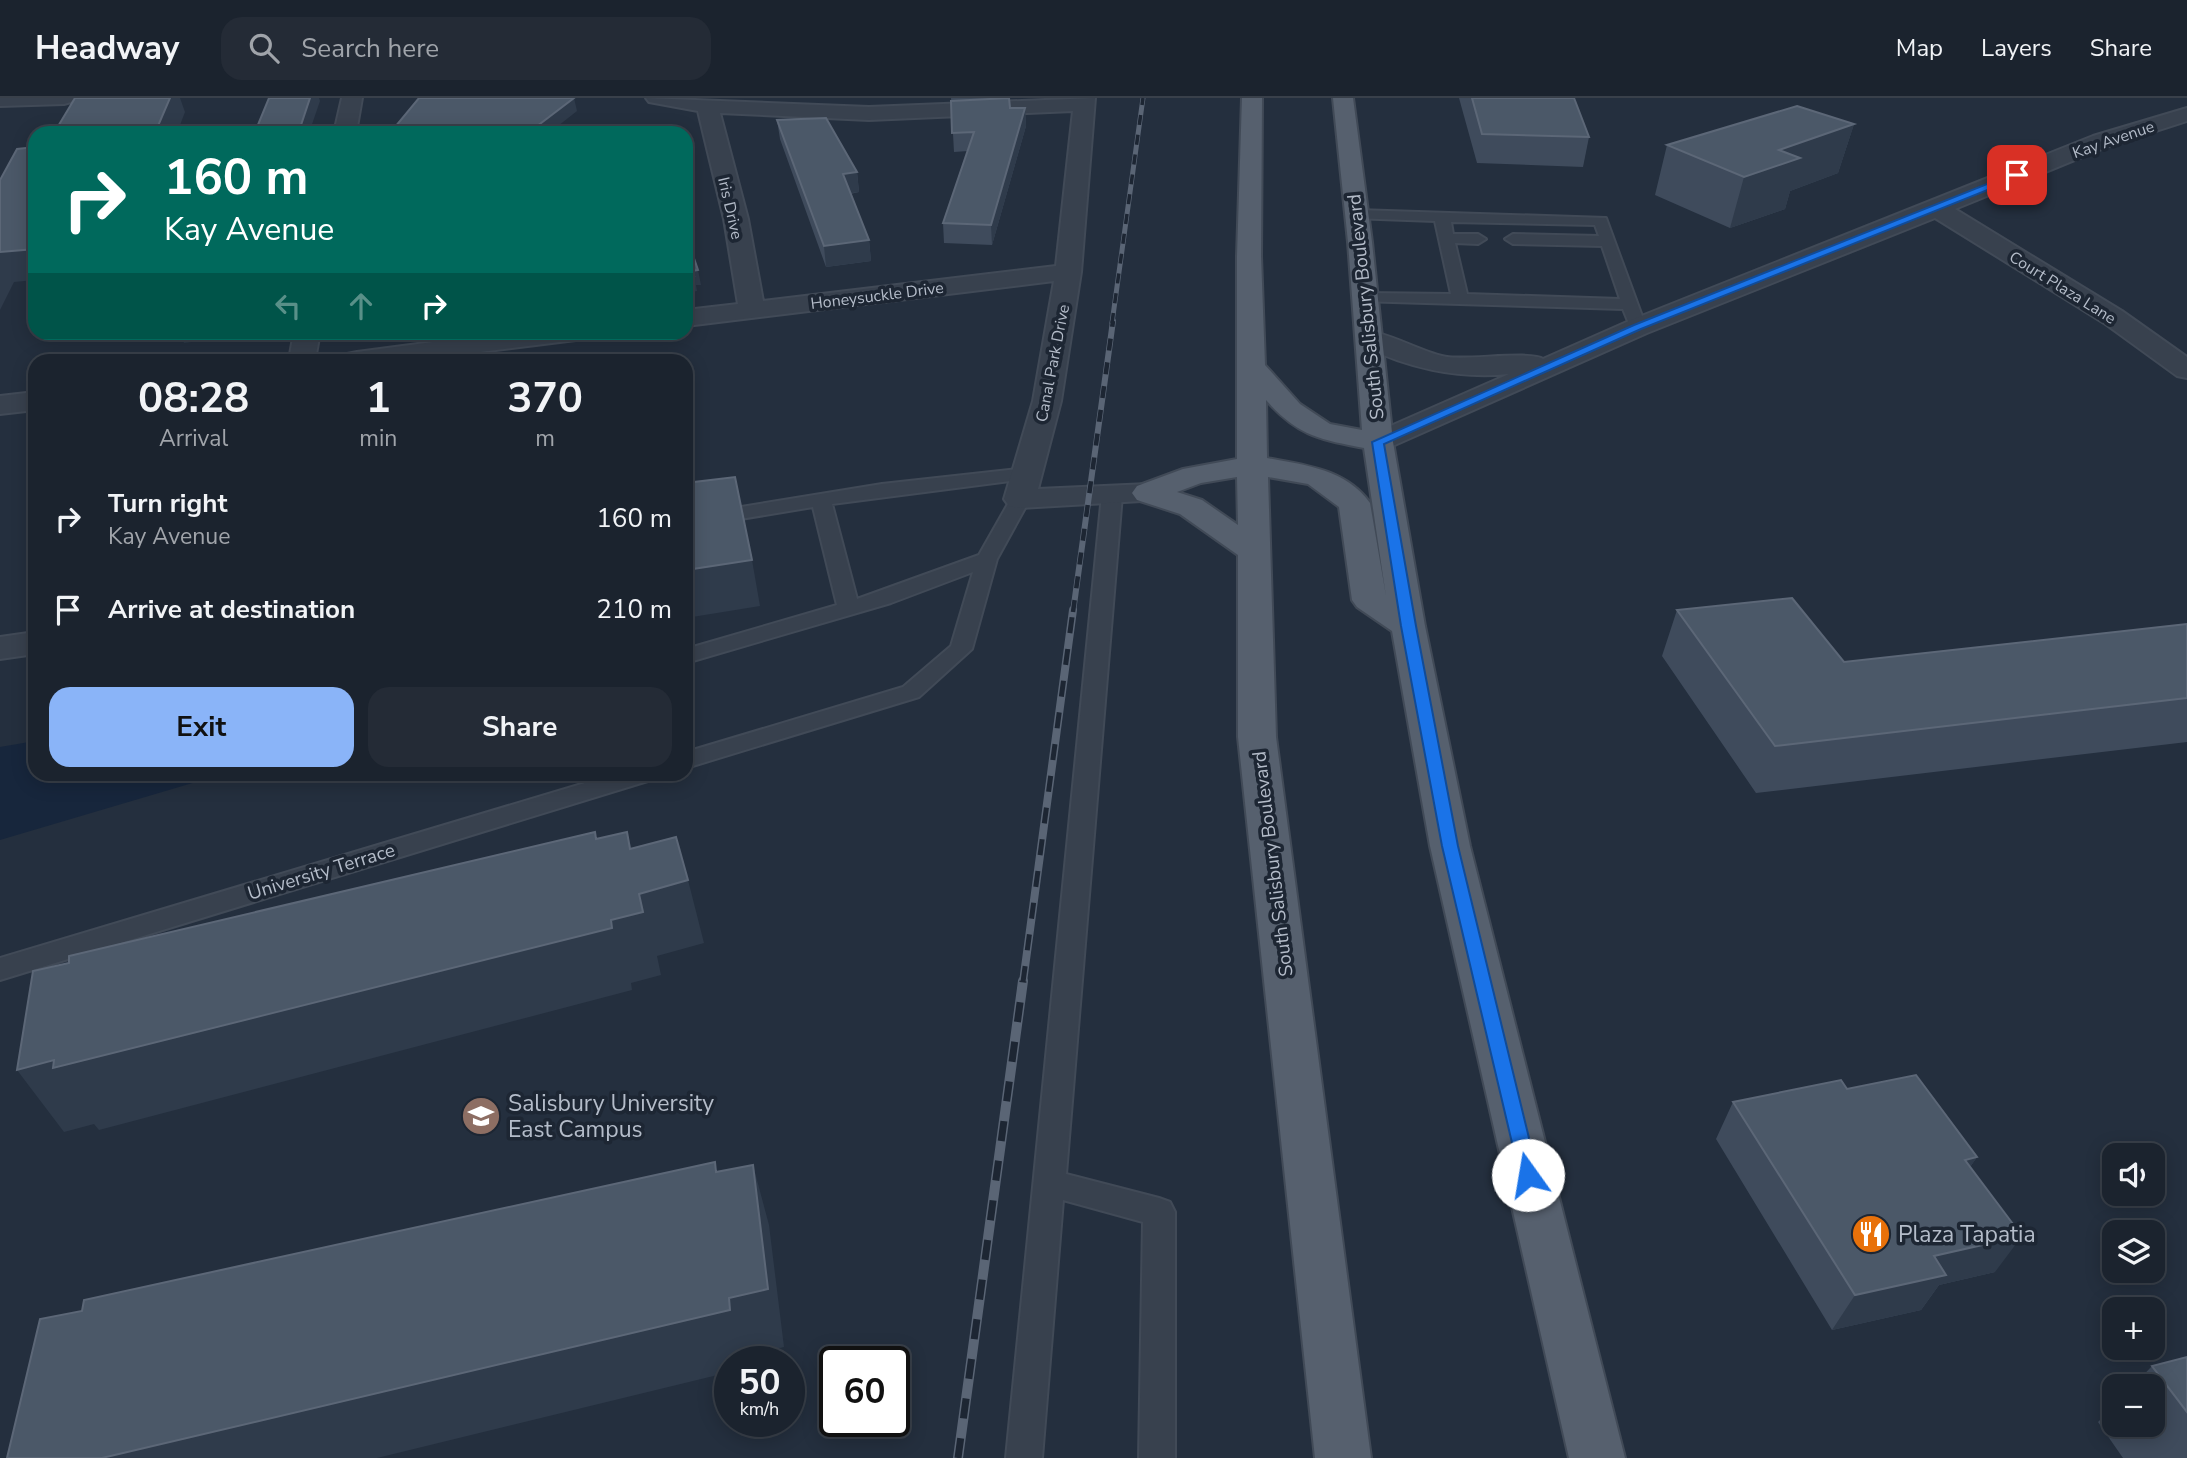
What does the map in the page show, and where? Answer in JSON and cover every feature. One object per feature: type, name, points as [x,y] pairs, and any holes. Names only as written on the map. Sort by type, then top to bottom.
[{"type":"main road","name":"South Salisbury Boulevard","points":[[1252,98],[1251,367],[1257,737],[1343,1458]]},
{"type":"main road","name":"South Salisbury Boulevard","points":[[1343,98],[1378,442],[1408,626],[1450,846],[1597,1458]]},
{"type":"main road","points":[[1251,367],[1290,410],[1321,431],[1378,442]]},
{"type":"main road","points":[[1149,493],[1194,475],[1254,465],[1318,477],[1354,503],[1369,600],[1408,626]]},
{"type":"main road","points":[[1149,493],[1191,507],[1254,552]]},
{"type":"street","points":[[0,100],[64,98]]},
{"type":"street","points":[[346,126],[352,98]]},
{"type":"street","points":[[656,98],[708,108],[786,113],[873,114],[1085,101]]},
{"type":"street","name":"Canal Park Drive","points":[[1024,487],[1047,401],[1068,272],[1085,101]]},
{"type":"street","name":"Iris Drive","points":[[708,108],[736,219],[752,310]]},
{"type":"street","name":"Kay Avenue","points":[[1378,442],[1572,355],[1634,316],[1862,239],[2101,141],[2187,114]]},
{"type":"street","name":"Court Plaza Lane","points":[[1936,208],[2113,317],[2187,370]]},
{"type":"street","name":"Honeysuckle Drive","points":[[693,317],[1068,272]]},
{"type":"street","name":"Kay Avenue","points":[[1369,338],[1404,356],[1434,365],[1466,368],[1513,365],[1572,355]]},
{"type":"street","points":[[404,354],[513,340]]},
{"type":"street","points":[[0,405],[28,402]]},
{"type":"street","points":[[1024,487],[1112,495],[1149,493]]},
{"type":"street","points":[[0,648],[28,644]]},
{"type":"lane","points":[[1357,215],[1601,221],[1634,316],[1460,299],[1365,298]]},
{"type":"lane","points":[[1442,217],[1460,299]]},
{"type":"lane","points":[[1447,238],[1478,239]]},
{"type":"lane","points":[[1513,239],[1608,241]]},
{"type":"lane","points":[[693,521],[882,490],[1024,487],[987,559],[961,649],[911,692],[693,758]]},
{"type":"lane","points":[[1024,1458],[1112,495]]},
{"type":"lane","points":[[821,500],[849,608]]},
{"type":"lane","points":[[693,654],[849,608],[987,559]]},
{"type":"lane","name":"University Terrace","points":[[0,969],[619,781]]},
{"type":"lane","points":[[1049,1183],[1159,1212],[1157,1458]]},
{"type":"water","points":[[28,742],[28,781],[199,781],[0,840],[0,747]]},
{"type":"building","points":[[75,98],[170,98],[158,126],[58,126]]},
{"type":"building","points":[[269,98],[310,98],[301,126],[257,126]]},
{"type":"building","points":[[419,98],[574,98],[537,126],[396,126]]},
{"type":"building","points":[[1009,98],[1010,108],[1025,108],[991,225],[943,223],[974,132],[952,133],[951,101]]},
{"type":"building","points":[[1472,98],[1574,98],[1589,137],[1482,134]]},
{"type":"building","points":[[1797,106],[1854,124],[1779,150],[1800,158],[1744,177],[1667,145]]},
{"type":"building","points":[[826,118],[857,172],[843,174],[869,240],[824,246],[777,120]]},
{"type":"building","points":[[28,148],[28,250],[0,252],[0,180],[17,149]]},
{"type":"building","points":[[693,255],[698,270],[693,271]]},
{"type":"building","points":[[735,477],[752,560],[693,569],[693,482]]},
{"type":"building","points":[[1792,598],[1844,662],[2187,624],[2187,698],[1775,746],[1677,610]]},
{"type":"building","points":[[595,832],[596,839],[627,832],[630,849],[676,837],[688,880],[639,894],[643,912],[611,920],[612,928],[53,1068],[54,1060],[17,1070],[33,971],[69,963],[69,956]]},
{"type":"building","name":"Plaza Tapatia","points":[[1916,1075],[1977,1157],[1965,1160],[2022,1236],[1934,1256],[1946,1275],[1855,1295],[1733,1102],[1841,1080],[1847,1089]]},
{"type":"building","points":[[715,1162],[716,1172],[753,1165],[768,1289],[729,1298],[730,1310],[102,1458],[7,1458],[40,1319],[82,1311],[84,1300]]},
{"type":"building","points":[[2187,1357],[2187,1412],[2165,1383],[2165,1374],[2158,1374],[2152,1366]]},
{"type":"railway","points":[[1112,323],[1143,98]]},
{"type":"railway","points":[[1073,612],[1113,321]]},
{"type":"railway","points":[[1023,982],[1073,610]]},
{"type":"railway","points":[[958,1458],[1023,981]]},
{"type":"place","name":"Salisbury University East Campus","points":[[481,1116]]},
{"type":"place","name":"Plaza Tapatia","points":[[1871,1234]]},
{"type":"route","points":[[1528,1175],[1450,846],[1408,626],[1378,442],[1637,327],[2017,175]]}]
